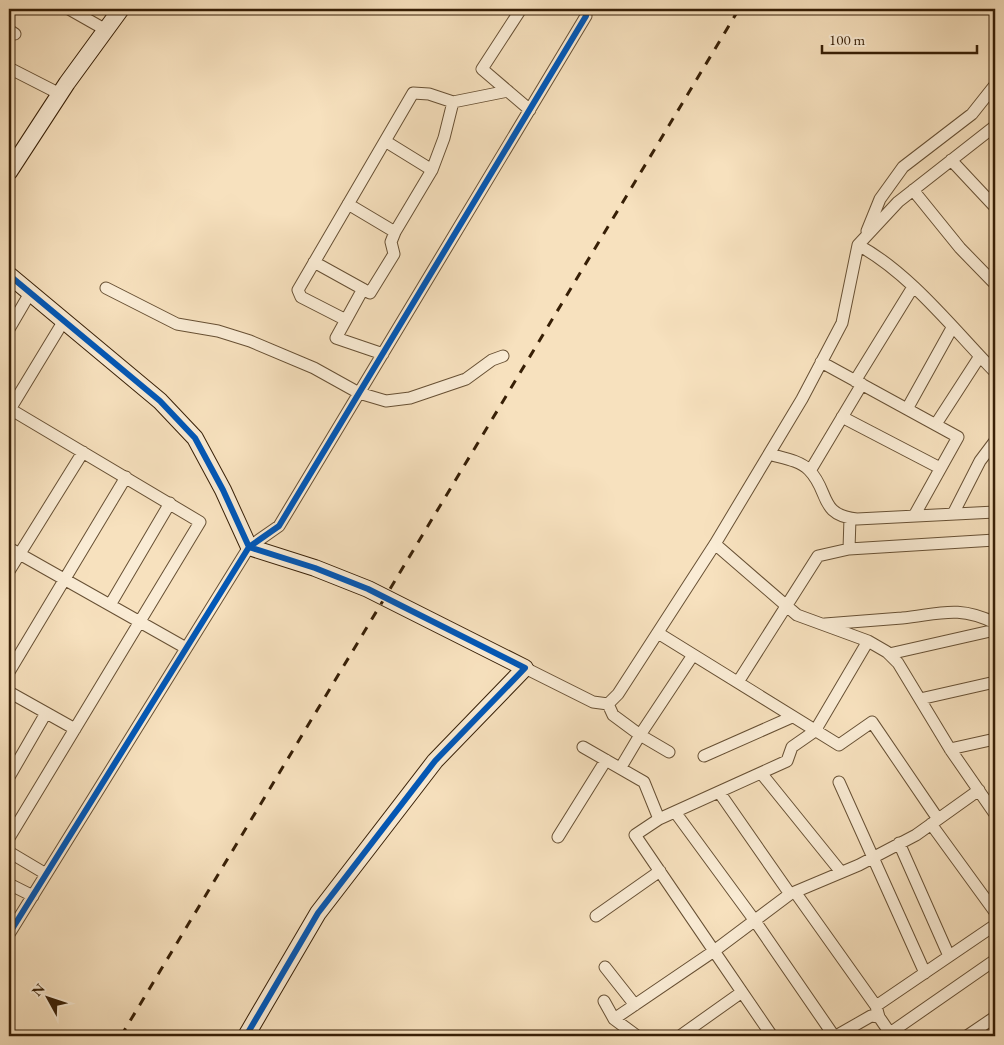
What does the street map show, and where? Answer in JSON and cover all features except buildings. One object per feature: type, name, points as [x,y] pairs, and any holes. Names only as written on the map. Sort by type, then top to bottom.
[{"type":"street","points":[[69,9],[106,30]]},
{"type":"street","points":[[9,172],[60,94],[121,9]]},
{"type":"street","points":[[520,9],[482,68],[530,110]]},
{"type":"street","points":[[9,934],[249,547],[279,526],[586,16]]},
{"type":"street","points":[[9,68],[60,94]]},
{"type":"street","points":[[608,704],[618,694],[715,544],[769,454],[842,323],[862,241],[880,198],[903,167],[972,114],[995,85]]},
{"type":"street","points":[[346,320],[301,297],[298,290],[413,94],[428,94],[453,102],[508,91]]},
{"type":"street","points":[[314,262],[370,293],[394,254],[391,242],[394,232],[432,170],[444,138],[453,102]]},
{"type":"street","points":[[862,241],[898,202],[995,126]]},
{"type":"street","points":[[385,141],[432,170]]},
{"type":"street","points":[[952,160],[995,207]]},
{"type":"street","points":[[913,190],[960,248],[995,284]]},
{"type":"street","points":[[348,204],[394,232]]},
{"type":"street","points":[[862,241],[913,287],[995,372]]},
{"type":"street","points":[[9,275],[160,401],[195,438],[223,490],[249,547],[315,568],[368,589],[593,702],[608,704]]},
{"type":"street","points":[[810,471],[842,417],[858,382],[913,287]]},
{"type":"street","points":[[106,288],[177,324],[218,331],[282,353],[374,399],[399,401],[466,378],[492,360],[503,356]]},
{"type":"street","points":[[363,289],[336,338],[383,354]]},
{"type":"street","points":[[9,329],[30,293]]},
{"type":"street","points":[[9,838],[200,522],[84,452],[9,410],[63,322]]},
{"type":"street","points":[[907,409],[952,328]]},
{"type":"street","points":[[936,424],[980,356]]},
{"type":"street","points":[[821,362],[958,437],[914,516]]},
{"type":"street","points":[[842,417],[940,468]]},
{"type":"street","points":[[953,514],[980,461],[995,441]]},
{"type":"street","points":[[9,572],[84,452]]},
{"type":"street","points":[[769,454],[803,465],[810,471],[829,507],[842,517],[995,512]]},
{"type":"street","points":[[9,672],[126,477]]},
{"type":"street","points":[[110,605],[170,504]]},
{"type":"street","points":[[849,549],[850,518]]},
{"type":"street","points":[[738,682],[818,556],[849,549],[995,540]]},
{"type":"street","points":[[715,544],[798,615],[868,641],[889,654],[898,663],[950,748],[994,811]]},
{"type":"street","points":[[9,548],[186,648]]},
{"type":"street","points":[[822,624],[905,618],[942,611],[980,614],[995,623]]},
{"type":"street","points":[[889,654],[995,630]]},
{"type":"street","points":[[658,633],[839,745],[872,722],[995,912]]},
{"type":"street","points":[[766,1034],[742,992],[635,835],[659,819],[787,761],[792,747],[815,731],[868,641]]},
{"type":"street","points":[[621,767],[693,655]]},
{"type":"street","points":[[246,1036],[318,913],[435,761],[526,668]]},
{"type":"street","points":[[920,699],[995,682]]},
{"type":"street","points":[[9,692],[75,729]]},
{"type":"street","points":[[608,704],[613,715],[640,735],[669,752]]},
{"type":"street","points":[[9,777],[46,713]]},
{"type":"street","points":[[704,756],[792,716]]},
{"type":"street","points":[[950,748],[995,738]]},
{"type":"street","points":[[583,748],[621,767],[644,782],[659,819]]},
{"type":"street","points":[[558,837],[606,760]]},
{"type":"street","points":[[761,773],[841,872]]},
{"type":"street","points":[[839,782],[925,973]]},
{"type":"street","points":[[614,1019],[714,951],[793,893],[873,858],[935,822],[980,790]]},
{"type":"street","points":[[719,792],[878,1012],[891,1035],[995,960]]},
{"type":"street","points":[[675,812],[755,920],[835,1036],[878,1012],[925,973],[995,924]]},
{"type":"street","points":[[899,843],[949,956]]},
{"type":"street","points":[[9,852],[46,874]]},
{"type":"street","points":[[596,916],[660,871]]},
{"type":"street","points":[[9,884],[32,896]]},
{"type":"street","points":[[605,967],[635,1005]]},
{"type":"street","points":[[680,1036],[742,992]]},
{"type":"street","points":[[604,1001],[614,1019],[637,1036]]},
{"type":"street","points":[[967,1036],[995,1017]]},
{"type":"railway","points":[[121,1036],[739,9]]},
{"type":"cycle path","points":[[9,934],[249,547],[279,526],[586,16]]},
{"type":"cycle path","points":[[9,275],[160,401],[195,438],[223,490],[249,547],[315,568],[368,589],[525,668],[435,761],[318,913],[246,1036]]}]
